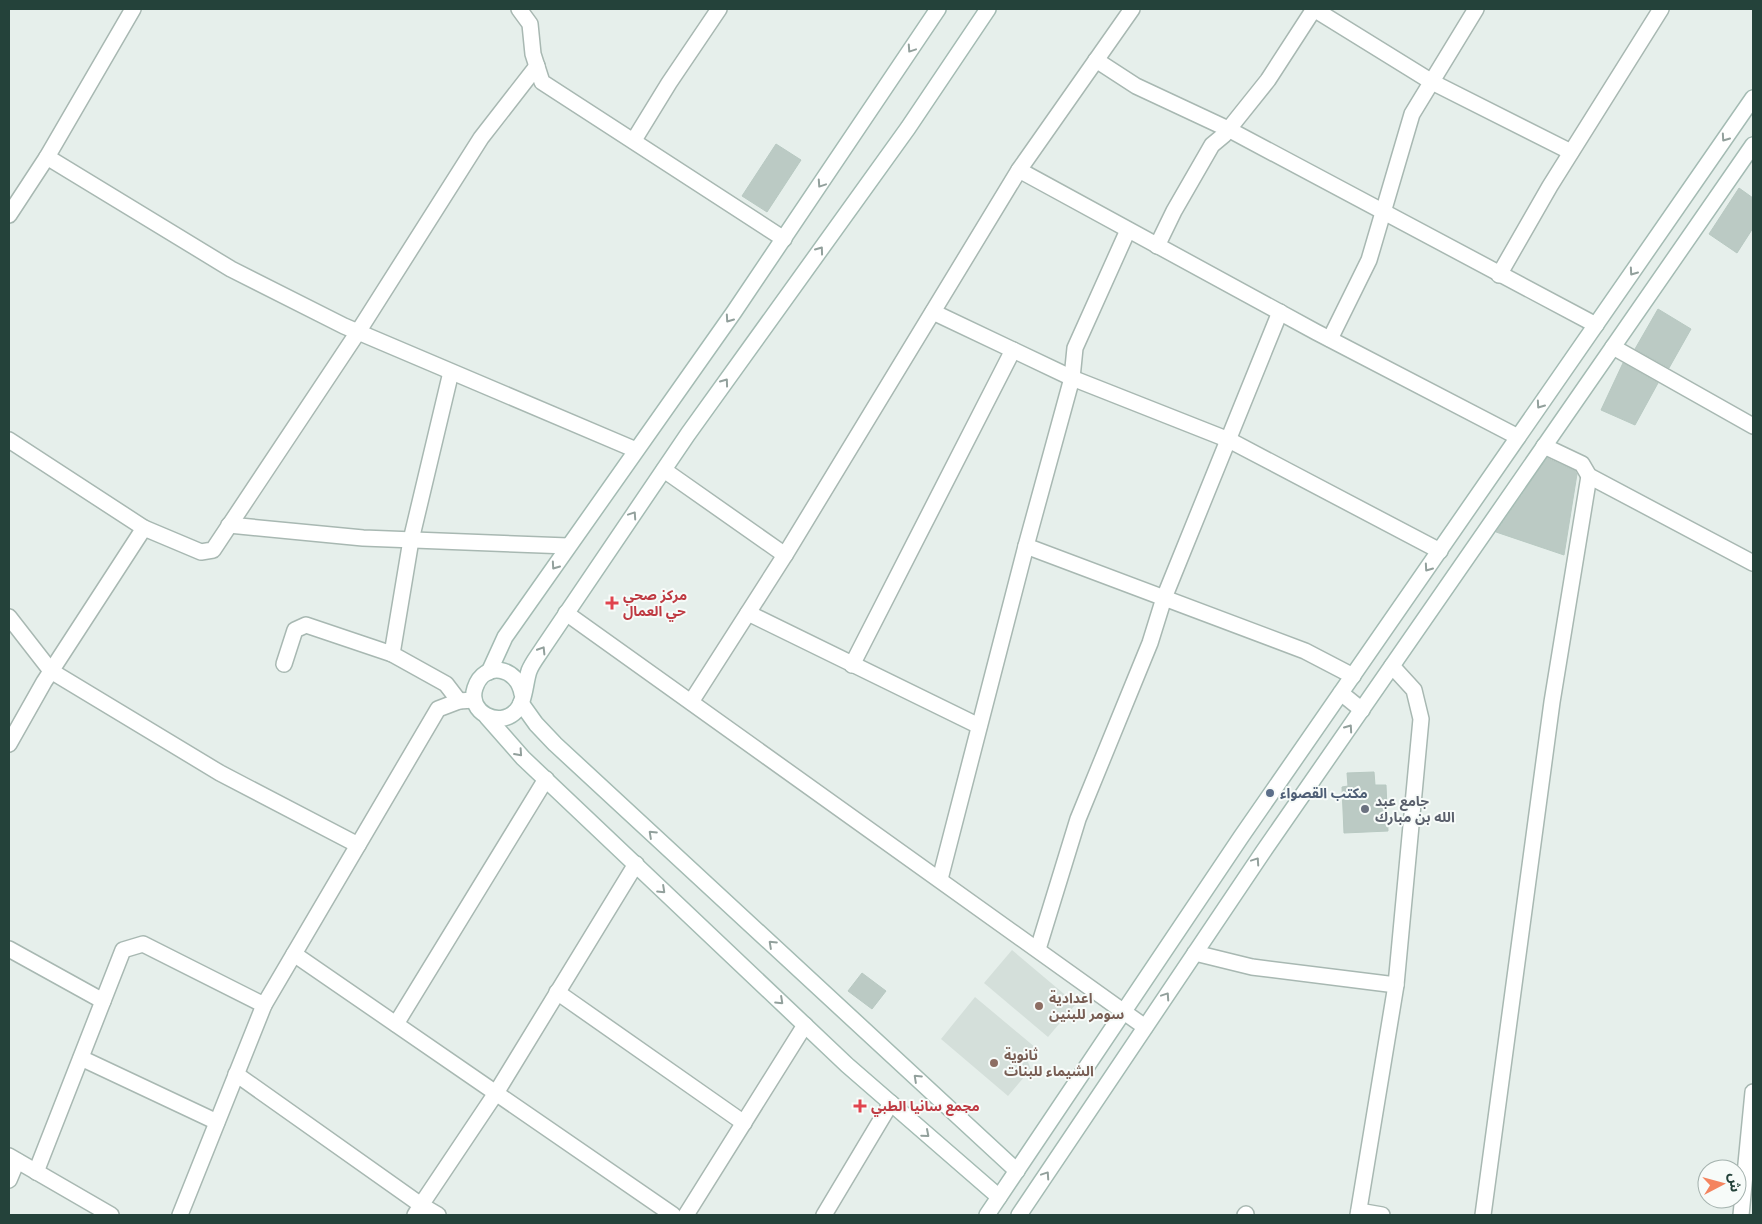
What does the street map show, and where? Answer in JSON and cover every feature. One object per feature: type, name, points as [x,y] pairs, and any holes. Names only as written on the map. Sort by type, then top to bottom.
[{"type":"street","points":[[9,215],[47,157],[133,9]]},
{"type":"street","points":[[519,9],[530,24],[537,66],[542,82],[784,239]]},
{"type":"street","points":[[634,140],[669,82],[719,9]]},
{"type":"street","points":[[938,9],[784,239],[505,637],[489,672],[477,683],[474,700],[477,706],[523,758],[805,1025],[999,1197]]},
{"type":"street","points":[[487,717],[503,719],[517,710],[530,670],[566,613],[664,470],[908,128],[988,9]]},
{"type":"street","points":[[691,702],[785,555],[1019,170],[1132,9]]},
{"type":"street","points":[[1158,246],[1174,211],[1212,145],[1228,129],[1268,80],[1314,9],[1332,13],[1432,82],[1571,152]]},
{"type":"street","points":[[1330,339],[1369,260],[1385,213],[1412,114],[1476,9]]},
{"type":"street","points":[[1499,275],[1656,11]]},
{"type":"street","points":[[1096,60],[1136,86],[1228,129],[1596,325]]},
{"type":"street","points":[[9,440],[144,528],[201,552],[213,550],[358,332],[482,138],[537,66]]},
{"type":"street","points":[[987,1215],[1341,693],[1753,98]]},
{"type":"street","points":[[1019,1215],[1195,953],[1753,145]]},
{"type":"street","points":[[47,157],[231,270],[358,332],[636,450]]},
{"type":"street","points":[[1019,170],[1330,339],[1518,437]]},
{"type":"street","points":[[940,879],[1026,546],[1072,378],[1075,348],[1128,230]]},
{"type":"street","points":[[933,312],[1072,378],[1229,440],[1440,551]]},
{"type":"street","points":[[1038,949],[1078,819],[1150,643],[1164,598],[1280,312]]},
{"type":"street","points":[[1613,347],[1753,426]]},
{"type":"street","points":[[852,665],[1014,350]]},
{"type":"street","points":[[392,654],[411,540],[451,372]]},
{"type":"street","points":[[1544,446],[1582,464],[1589,476],[1753,563]]},
{"type":"street","points":[[664,470],[785,555]]},
{"type":"street","points":[[1482,1215],[1552,702],[1589,476]]},
{"type":"street","points":[[229,525],[363,538],[568,546]]},
{"type":"street","points":[[9,744],[51,671],[144,528]]},
{"type":"street","points":[[1026,546],[1305,651],[1353,676]]},
{"type":"street","points":[[566,613],[1145,1027]]},
{"type":"street","points":[[748,613],[980,726]]},
{"type":"street","points":[[9,617],[51,671],[220,773],[358,845]]},
{"type":"street","points":[[284,664],[295,630],[306,625],[392,654],[446,684],[459,701]]},
{"type":"street","points":[[1382,1215],[1359,1213],[1396,985],[1421,719],[1414,690],[1392,666]]},
{"type":"street","points":[[489,672],[505,671],[512,674],[517,680],[522,698],[536,724],[554,744],[1016,1171]]},
{"type":"street","points":[[1341,693],[1362,710]]},
{"type":"street","points":[[180,1215],[264,1005],[438,709],[459,701],[474,700]]},
{"type":"street","points":[[396,1024],[546,779]]},
{"type":"street","points":[[418,1210],[496,1093],[636,864]]},
{"type":"street","points":[[36,1172],[123,950],[143,944],[264,1005]]},
{"type":"street","points":[[9,949],[103,1000]]},
{"type":"street","points":[[1195,953],[1252,967],[1396,985]]},
{"type":"street","points":[[294,954],[673,1215]]},
{"type":"street","points":[[557,992],[744,1122]]},
{"type":"street","points":[[686,1215],[805,1025]]},
{"type":"street","points":[[80,1058],[217,1122]]},
{"type":"street","points":[[236,1074],[418,1210],[438,1215]]},
{"type":"street","points":[[1742,1215],[1753,1092]]},
{"type":"street","points":[[824,1215],[891,1103]]},
{"type":"street","points":[[9,1180],[13,1159],[111,1215]]},
{"type":"shaded area","points":[[1012,950],[1076,1004],[1048,1037],[984,983]]},
{"type":"shaded area","points":[[975,997],[1036,1048],[1027,1060],[1031,1069],[1008,1096],[941,1039]]},
{"type":"building","points":[[776,144],[801,160],[767,212],[742,196]]},
{"type":"building","points":[[1739,188],[1753,198],[1753,228],[1737,253],[1709,234]]},
{"type":"building","points":[[1658,309],[1691,329],[1669,368],[1635,349]]},
{"type":"building","points":[[1623,363],[1658,383],[1635,425],[1601,410]]},
{"type":"building","points":[[1547,458],[1575,471],[1577,474],[1564,555],[1496,532]]},
{"type":"building","name":"جامع عبد الله بن مبارك","points":[[1374,772],[1375,785],[1386,785],[1388,831],[1344,833],[1342,787],[1348,786],[1347,773]]},
{"type":"building","points":[[862,973],[886,991],[872,1009],[848,991]]},
{"type":"place","name":"مركز صحي حي العمال","points":[[612,603]]},
{"type":"place","name":"مكتب القصواء","points":[[1270,793]]},
{"type":"place","name":"جامع عبد الله بن مبارك","points":[[1365,809]]},
{"type":"place","name":"اعدادية سومر للبنين","points":[[1039,1006]]},
{"type":"place","name":"ثانوية الشيماء للبنات","points":[[994,1063]]},
{"type":"place","name":"مجمع سانيا الطبي","points":[[860,1106]]}]
